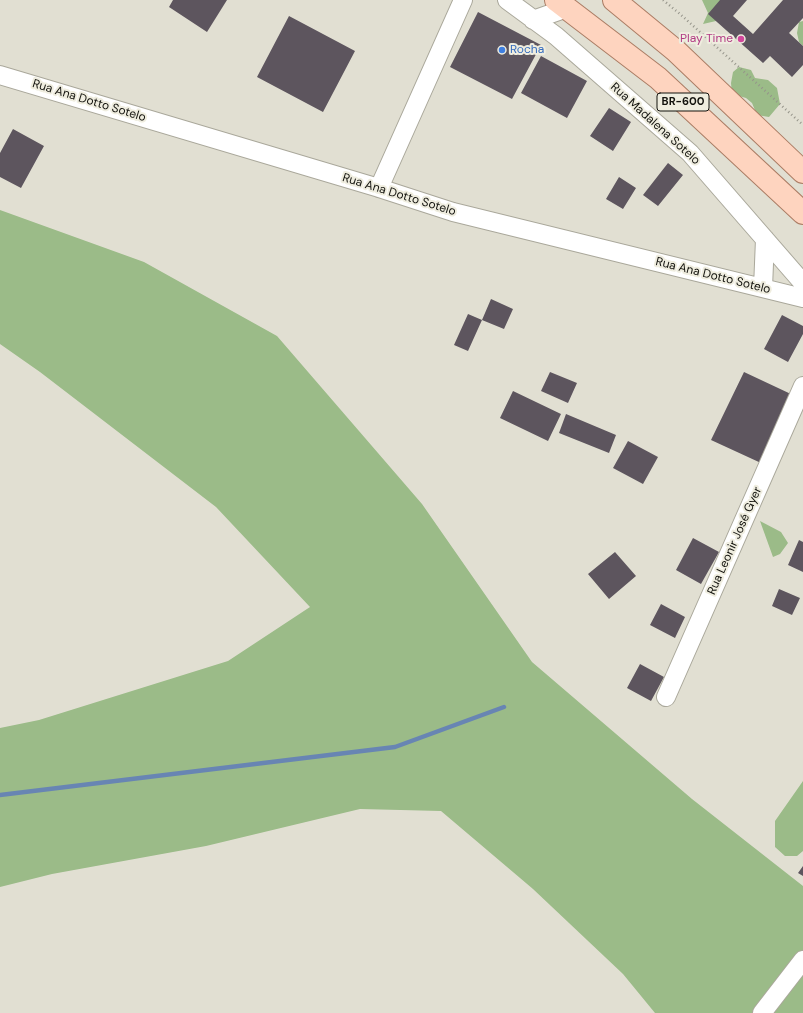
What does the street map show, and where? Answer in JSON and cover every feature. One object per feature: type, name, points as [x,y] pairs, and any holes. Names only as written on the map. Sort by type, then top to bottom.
[{"type":"main road","name":"BR-600","points":[[614,0],[676,51],[803,172]]},
{"type":"main road","name":"BR-600","points":[[561,4],[658,78],[803,213]]},
{"type":"street","points":[[379,188],[463,0]]},
{"type":"street","name":"Rua Madalena Sotelo","points":[[506,0],[556,36],[690,153],[803,283]]},
{"type":"street","points":[[534,20],[561,4]]},
{"type":"street","name":"Rua Ana Dotto Sotelo","points":[[0,75],[379,188],[453,212],[803,298]]},
{"type":"street","points":[[763,288],[765,239]]},
{"type":"street","name":"Rua Leonir José Gyer","points":[[666,697],[803,386]]},
{"type":"street","points":[[762,1013],[803,960]]},
{"type":"path","points":[[663,0],[803,125]]},
{"type":"green space","points":[[702,0],[732,0],[726,12],[716,21],[703,24],[708,13]]},
{"type":"green space","points":[[803,21],[803,46],[799,42],[797,33],[799,22]]},
{"type":"green space","points":[[739,67],[751,70],[755,78],[768,80],[777,88],[780,104],[769,117],[757,115],[752,103],[746,98],[732,94],[731,83],[733,72]]},
{"type":"green space","points":[[0,210],[144,262],[277,336],[422,504],[532,662],[692,799],[803,886],[803,1013],[655,1013],[623,974],[533,889],[441,811],[360,809],[206,846],[52,874],[0,887],[0,728],[39,720],[228,661],[310,607],[216,507],[40,372],[0,344]]},
{"type":"green space","points":[[760,521],[781,532],[788,543],[780,554],[773,557]]},
{"type":"green space","points":[[803,781],[803,851],[797,856],[785,856],[775,847],[775,821]]},
{"type":"building","points":[[173,0],[227,0],[207,32],[169,7]]},
{"type":"building","points":[[720,0],[747,0],[733,16],[753,34],[783,0],[803,0],[803,18],[789,33],[803,46],[803,65],[792,77],[770,56],[763,63],[708,14]]},
{"type":"building","points":[[478,12],[541,45],[512,99],[450,67]]},
{"type":"building","points":[[289,16],[355,51],[323,112],[257,77]]},
{"type":"building","points":[[541,56],[587,81],[567,118],[521,93]]},
{"type":"building","points":[[609,108],[631,122],[613,151],[590,136]]},
{"type":"building","points":[[13,129],[44,146],[21,188],[0,177],[0,153]]},
{"type":"building","points":[[668,163],[683,175],[658,206],[643,195]]},
{"type":"building","points":[[619,177],[636,188],[623,209],[606,199]]},
{"type":"building","points":[[491,299],[513,309],[504,329],[482,320]]},
{"type":"building","points":[[468,314],[482,320],[468,351],[454,345]]},
{"type":"building","points":[[782,315],[803,326],[803,334],[788,362],[764,349]]},
{"type":"building","points":[[550,372],[577,383],[568,403],[541,391]]},
{"type":"building","points":[[744,372],[793,395],[761,463],[711,440]]},
{"type":"building","points":[[513,391],[561,414],[548,441],[500,418]]},
{"type":"building","points":[[566,414],[616,435],[609,453],[559,433]]},
{"type":"building","points":[[628,441],[658,457],[643,484],[613,468]]},
{"type":"building","points":[[693,538],[719,552],[701,584],[676,570]]},
{"type":"building","points":[[799,540],[803,542],[803,572],[788,565]]},
{"type":"building","points":[[615,552],[636,576],[609,599],[588,574]]},
{"type":"building","points":[[779,589],[800,598],[792,615],[772,606]]},
{"type":"building","points":[[661,604],[685,617],[675,638],[650,625]]},
{"type":"building","points":[[640,664],[664,677],[651,701],[627,688]]},
{"type":"building","points":[[803,866],[803,876],[798,873]]},
{"type":"waterway","points":[[0,795],[395,747],[504,707]]},
{"type":"place","name":"Play Time","points":[[741,39]]},
{"type":"place","name":"Rocha","points":[[502,50]]}]
